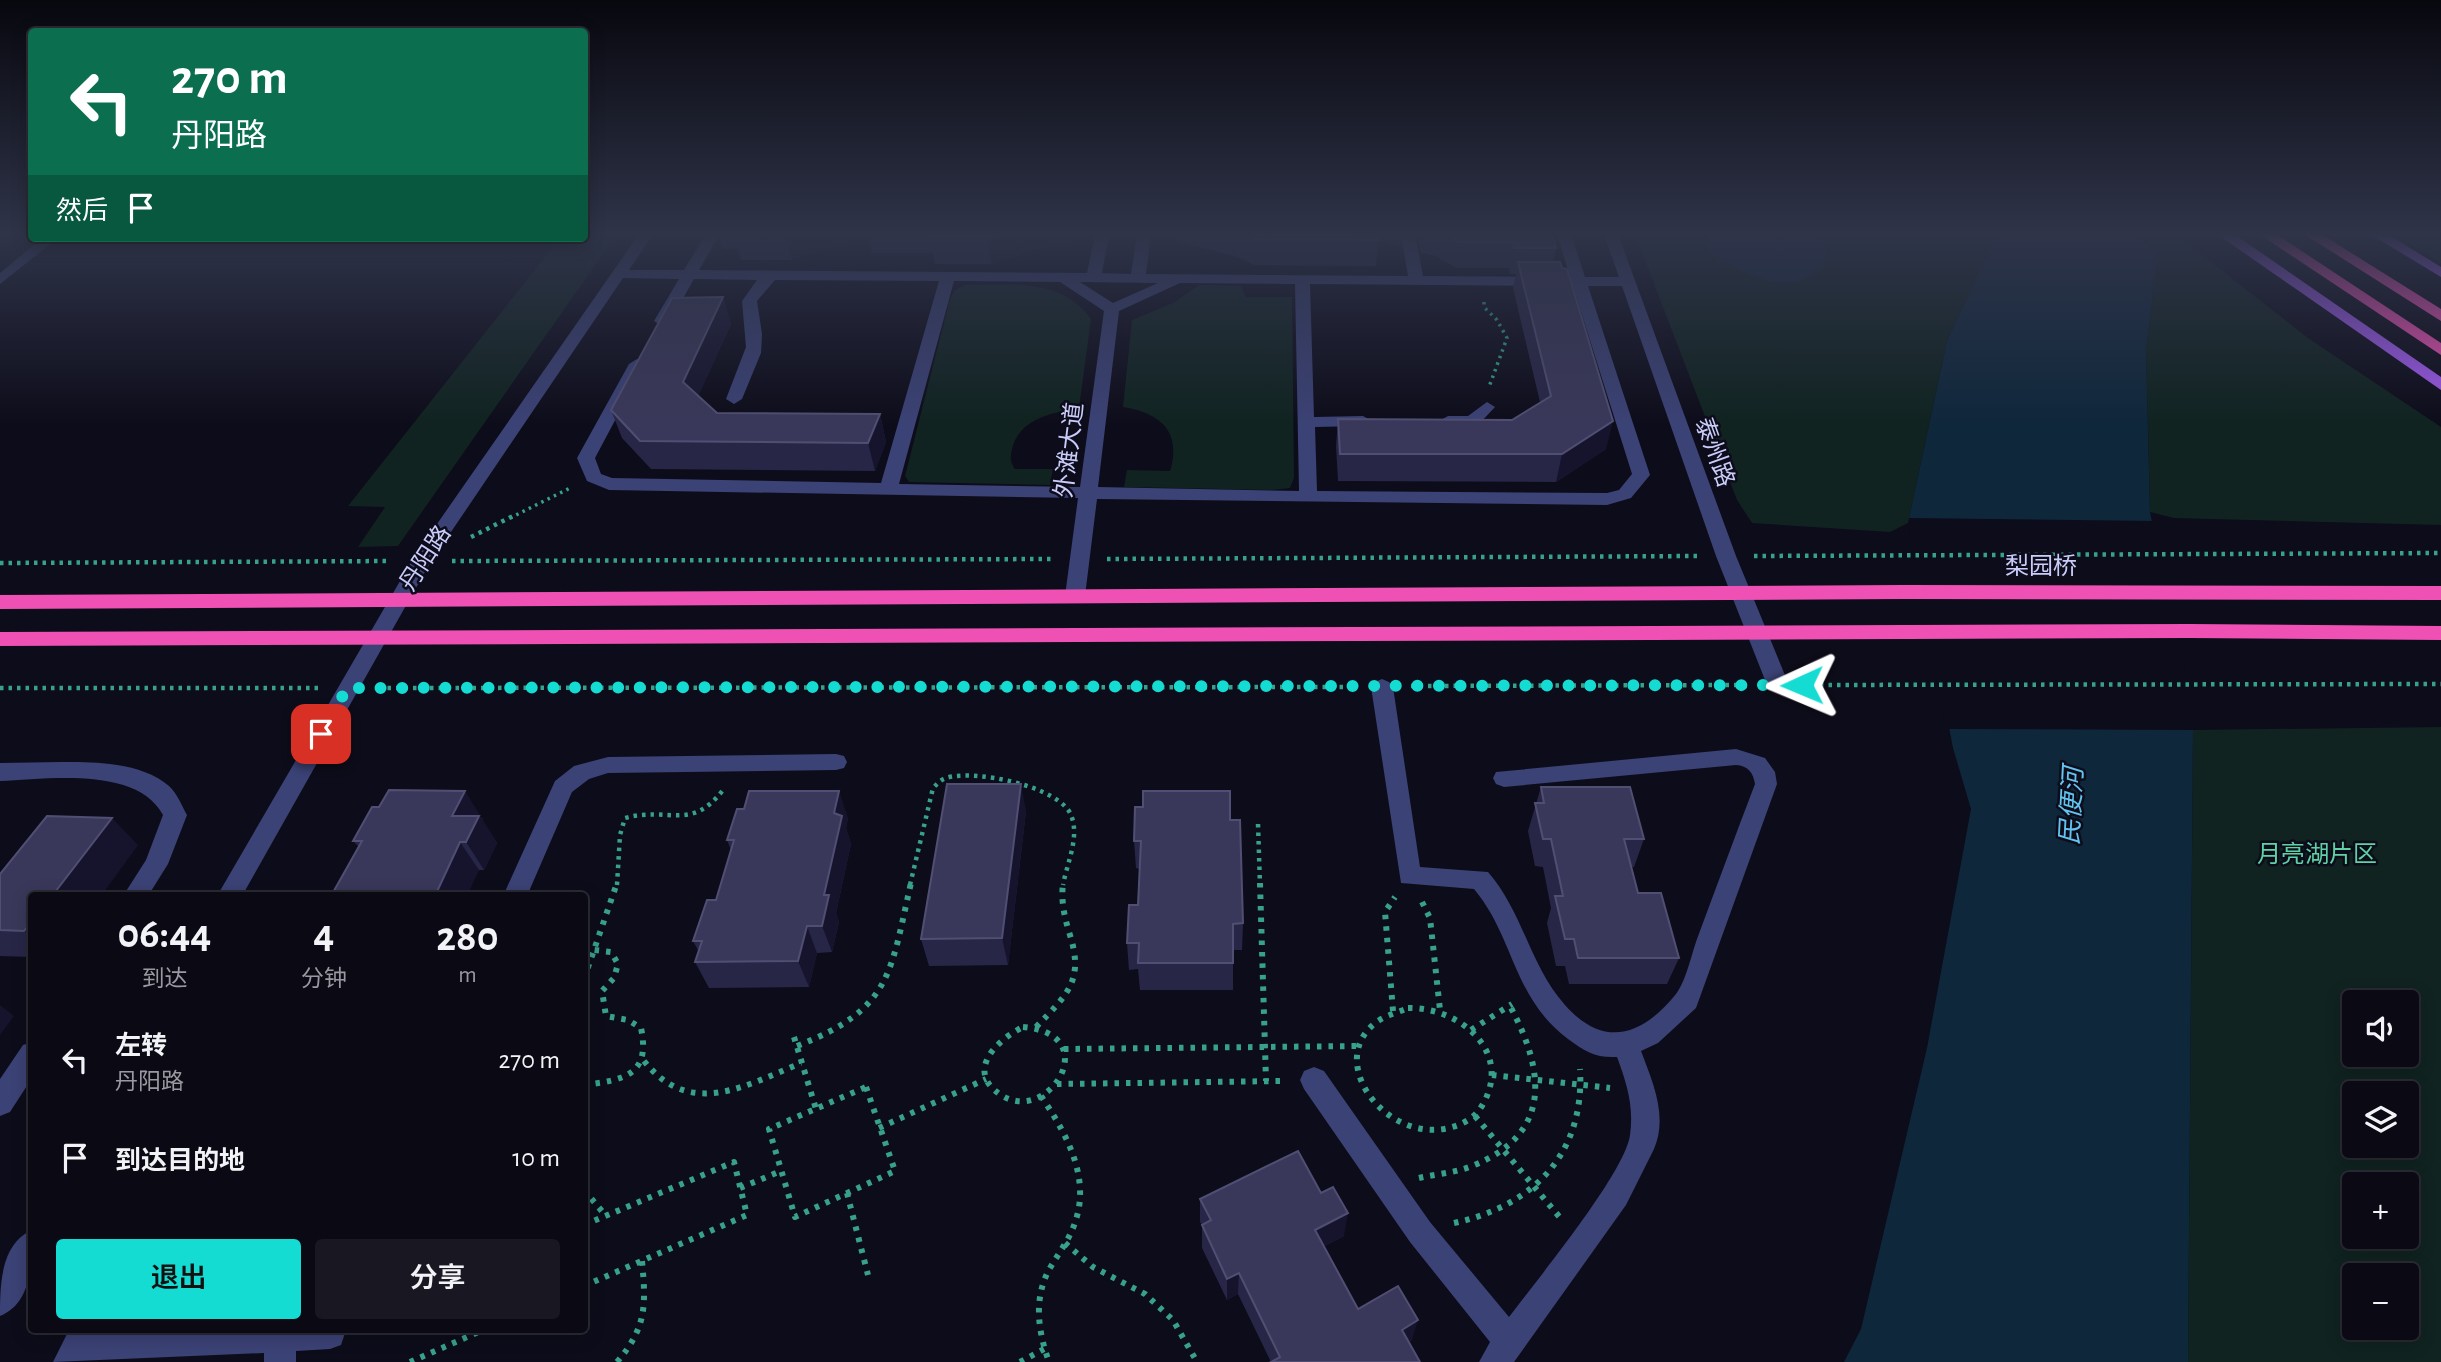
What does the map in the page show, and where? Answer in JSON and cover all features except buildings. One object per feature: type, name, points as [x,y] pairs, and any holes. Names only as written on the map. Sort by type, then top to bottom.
[{"type":"highway","points":[[2362,298],[2441,350]]},
{"type":"highway","points":[[2412,298],[2441,316]]},
{"type":"highway","name":"梨园桥","points":[[0,602],[1904,592],[2441,593]]},
{"type":"highway","points":[[0,639],[2189,631],[2441,633]]},
{"type":"main road","points":[[2315,298],[2441,386]]},
{"type":"street","name":"丹阳路","points":[[231,892],[421,561],[603,298]]},
{"type":"street","points":[[676,298],[592,442],[586,458],[593,477],[609,484],[1308,497],[1607,499],[1625,494],[1641,475],[1585,298]]},
{"type":"street","points":[[734,398],[753,352],[749,298]]},
{"type":"street","points":[[888,489],[942,298]]},
{"type":"street","points":[[1093,298],[1111,309],[1136,298]]},
{"type":"street","points":[[1303,298],[1308,497]]},
{"type":"street","name":"泰州路","points":[[1634,298],[1726,556],[1778,685]]},
{"type":"street","name":"外滩大道","points":[[1075,596],[1111,309]]},
{"type":"street","points":[[1431,421],[1472,421],[1487,407]]},
{"type":"street","points":[[1306,422],[1375,421]]},
{"type":"street","points":[[1382,687],[1409,876],[1480,879],[1498,900],[1537,989],[1558,1016],[1600,1046],[1626,1045],[1649,1035],[1687,1000],[1766,784],[1766,774],[1760,765],[1747,757],[1736,757],[1504,778]]},
{"type":"street","points":[[517,892],[563,787],[582,772],[608,765],[836,762]]},
{"type":"street","points":[[0,772],[60,771],[130,776],[160,792],[175,815],[156,864],[138,892]]},
{"type":"street","points":[[1314,1080],[1503,1352],[1616,1195],[1644,1140],[1646,1101],[1626,1045]]},
{"type":"street","points":[[0,1103],[28,1061]]},
{"type":"street","points":[[13,1292],[28,1255]]},
{"type":"street","points":[[78,1346],[280,1349],[330,1333]]},
{"type":"path","points":[[1486,298],[1484,307],[1504,323],[1509,342],[1490,378],[1487,407]]},
{"type":"path","points":[[470,537],[593,477]]},
{"type":"path","points":[[0,563],[2441,553]]},
{"type":"path","points":[[0,688],[1382,687],[2200,682],[2441,684]]},
{"type":"path","points":[[588,967],[618,882],[620,860],[617,835],[625,818],[642,812],[663,811],[686,817],[701,814],[713,807],[733,763]]},
{"type":"path","points":[[797,1046],[836,1031],[868,1006],[890,973],[933,788],[943,778],[963,776],[1044,791],[1059,799],[1071,815],[1074,834],[1063,877],[1062,905],[1071,929],[1075,977],[1059,1003],[1036,1027]]},
{"type":"path","points":[[1258,824],[1266,1081]]},
{"type":"path","points":[[1393,1011],[1385,912],[1409,876],[1430,918],[1440,1010]]},
{"type":"path","points":[[594,950],[611,952],[618,964],[614,978],[602,991],[606,1016],[628,1020],[641,1028],[646,1043],[644,1060],[654,1079],[672,1089],[690,1094],[735,1089],[802,1063]]},
{"type":"path","points":[[1471,1030],[1537,989]]},
{"type":"path","points":[[1388,1185],[1472,1166],[1503,1150],[1521,1133],[1533,1114],[1539,1080],[1533,1050],[1510,1006]]},
{"type":"path","points":[[1424,1007],[1440,1010],[1461,1020],[1471,1030],[1489,1056],[1492,1075],[1488,1098],[1475,1116],[1456,1127],[1433,1132],[1409,1128],[1387,1117],[1370,1100],[1359,1080],[1357,1058],[1360,1046],[1375,1022],[1393,1011],[1424,1007]]},
{"type":"path","points":[[1420,1232],[1494,1213],[1534,1187],[1555,1166],[1569,1143],[1579,1115],[1582,1085],[1573,1026]]},
{"type":"path","points":[[1023,1027],[1036,1027],[1058,1038],[1064,1049],[1066,1061],[1057,1084],[1041,1096],[1022,1101],[1009,1099],[998,1094],[986,1079],[985,1061],[989,1049],[998,1038],[1023,1027]]},
{"type":"path","points":[[794,1037],[816,1109]]},
{"type":"path","points":[[1064,1049],[1360,1046]]},
{"type":"path","points":[[588,1084],[630,1076],[644,1060]]},
{"type":"path","points":[[1492,1075],[1642,1092]]},
{"type":"path","points":[[879,1128],[986,1079]]},
{"type":"path","points":[[1057,1084],[1359,1080]]},
{"type":"path","points":[[866,1087],[879,1128],[895,1171],[795,1217],[769,1129],[866,1087]]},
{"type":"path","points":[[1041,1096],[1058,1119],[1075,1155],[1079,1193],[1073,1229],[1044,1279],[1038,1311],[1044,1349],[1049,1362]]},
{"type":"path","points":[[1475,1116],[1581,1244]]},
{"type":"path","points":[[588,1224],[734,1162],[747,1215],[588,1284]]},
{"type":"path","points":[[740,1188],[781,1171]]},
{"type":"path","points":[[847,1194],[868,1275]]},
{"type":"path","points":[[588,1195],[606,1216]]},
{"type":"path","points":[[1065,1243],[1093,1267],[1145,1294],[1173,1320],[1197,1362]]},
{"type":"path","points":[[617,1362],[636,1342],[645,1316],[642,1261]]},
{"type":"path","points":[[410,1362],[476,1333]]},
{"type":"path","points":[[1020,1362],[1044,1349]]},
{"type":"green space","points":[[513,298],[572,298],[398,546],[358,547],[385,507],[348,506]]},
{"type":"green space","points":[[1067,298],[1079,305],[1091,319],[1079,408],[1048,415],[1030,424],[1022,430],[1011,452],[1011,462],[1015,469],[1053,469],[1050,485],[909,482],[905,476],[950,299]]},
{"type":"green space","points":[[1181,298],[1292,298],[1294,478],[1290,488],[1272,490],[1124,487],[1127,470],[1170,471],[1173,445],[1165,426],[1148,414],[1123,407],[1132,320]]},
{"type":"green space","points":[[1659,298],[1967,298],[1947,341],[1908,523],[1890,532],[1752,523],[1737,500]]},
{"type":"green space","points":[[2152,298],[2256,298],[2308,338],[2441,427],[2441,525],[2174,518],[2150,512],[2146,349]]},
{"type":"green space","name":"月亮湖片区","points":[[2441,727],[2441,1362],[2188,1362],[2193,730]]},
{"type":"water","name":"民便河","points":[[1967,298],[2152,298],[2146,349],[2150,512],[2193,730],[2188,1362],[1844,1362],[1861,1329],[1927,1048],[1971,809],[1953,748],[1909,518],[1947,341]]},
{"type":"pier","points":[[1909,518],[2155,521],[2197,730],[1946,729],[1910,538]]},
{"type":"route","points":[[321,734],[347,688],[1802,685]]}]
